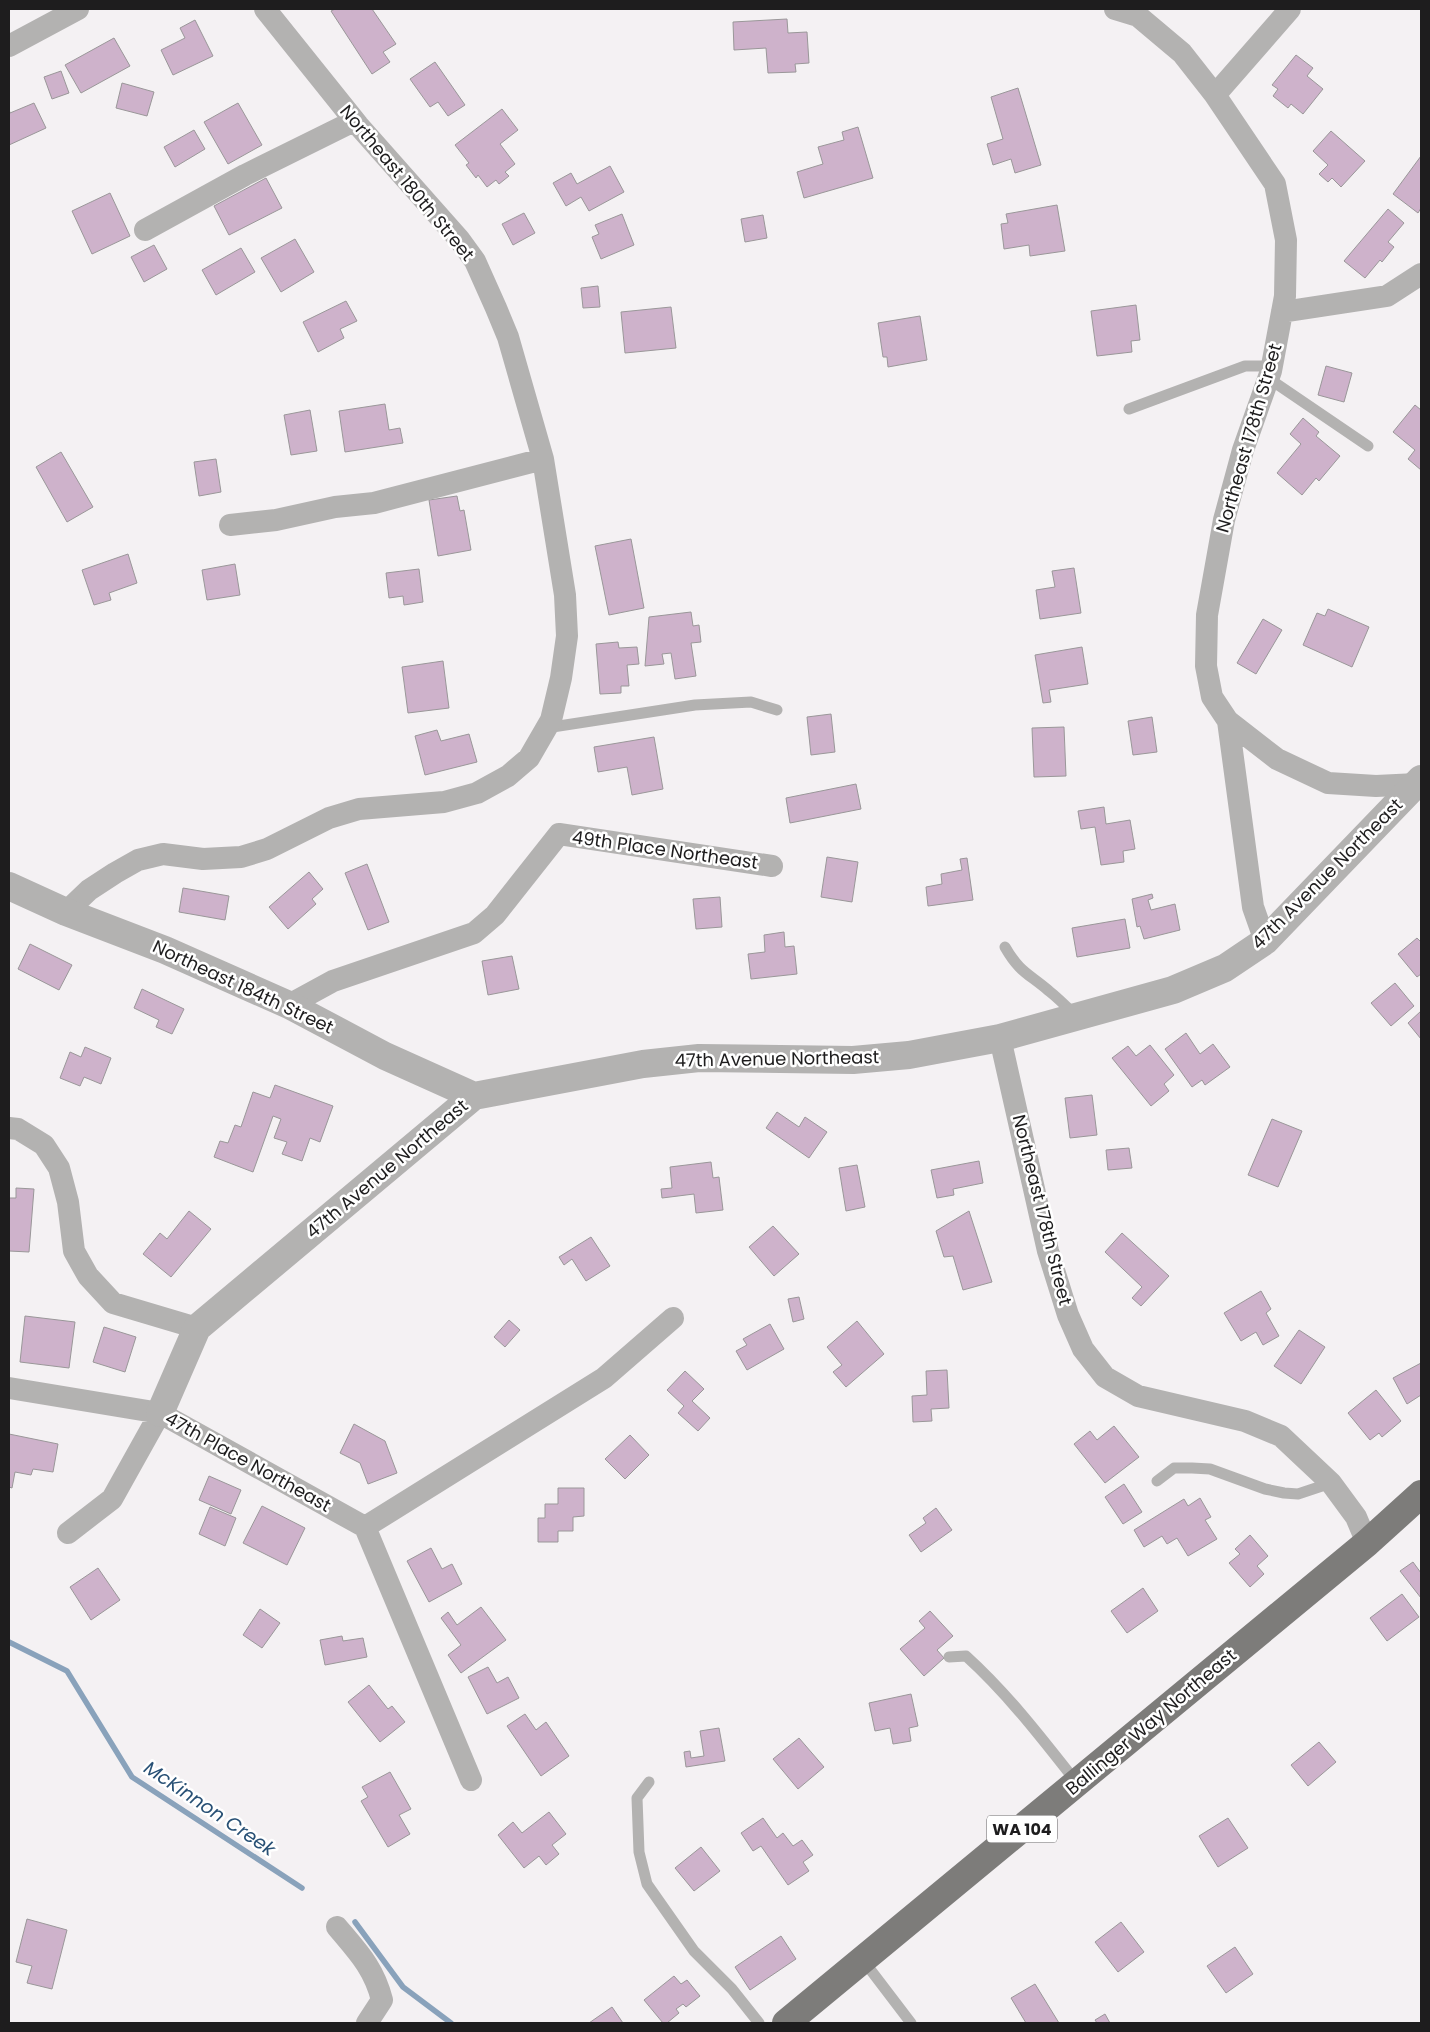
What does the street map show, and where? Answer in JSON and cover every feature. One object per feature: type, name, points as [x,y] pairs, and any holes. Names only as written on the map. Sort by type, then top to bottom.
[{"type":"main road","name":"Ballinger Way Northeast","points":[[786,2023],[1367,1543],[1421,1494]]},
{"type":"street","points":[[9,46],[78,9]]},
{"type":"street","name":"Northeast 180th Street","points":[[66,912],[88,890],[138,860],[163,854],[203,859],[241,858],[267,849],[329,818],[359,809],[444,802],[477,793],[508,776],[529,758],[551,720],[561,678],[567,636],[565,595],[543,459],[508,337],[475,261],[459,239],[354,121],[265,9]]},
{"type":"street","name":"Northeast 178th Street","points":[[1115,9],[1138,16],[1182,53],[1215,95],[1274,184],[1286,240],[1285,296],[1270,372],[1243,450],[1224,520],[1207,615],[1206,666],[1212,697],[1228,721],[1277,759],[1328,783],[1376,786],[1419,782]]},
{"type":"street","points":[[1215,95],[1290,9]]},
{"type":"street","points":[[145,230],[245,176],[354,121]]},
{"type":"street","points":[[1282,312],[1387,296],[1421,274]]},
{"type":"street","points":[[230,525],[276,520],[335,507],[374,503],[543,459]]},
{"type":"street","name":"Northeast 178th Street","points":[[1228,721],[1253,906],[1265,941]]},
{"type":"street","name":"47th Avenue Northeast","points":[[68,1533],[112,1499],[160,1413],[197,1328],[474,1096],[643,1064],[699,1058],[852,1060],[908,1054],[1000,1038],[1173,990],[1225,968],[1265,941],[1419,782]]},
{"type":"street","name":"49th Place Northeast","points":[[289,1004],[334,981],[474,933],[495,915],[559,834],[772,866]]},
{"type":"street","name":"Northeast 184th Street","points":[[9,886],[66,912],[165,950],[289,1004],[385,1056],[474,1096]]},
{"type":"street","name":"Northeast 178th Street","points":[[1000,1038],[1048,1251],[1068,1315],[1083,1348],[1105,1377],[1138,1396],[1245,1421],[1281,1436],[1331,1482],[1356,1517],[1367,1543]]},
{"type":"street","points":[[9,1128],[18,1129],[44,1145],[59,1168],[68,1202],[74,1251],[88,1276],[113,1303],[197,1328]]},
{"type":"street","points":[[471,1780],[366,1527],[604,1378],[673,1318]]},
{"type":"street","name":"47th Place Northeast","points":[[9,1388],[160,1413],[366,1527]]},
{"type":"street","points":[[337,1927],[362,1957],[377,1981],[382,2000],[367,2023]]},
{"type":"lane","points":[[1129,409],[1245,366],[1270,372],[1368,446]]},
{"type":"lane","points":[[546,728],[695,705],[751,702],[777,710]]},
{"type":"lane","points":[[1005,947],[1023,972],[1050,991],[1076,1016]]},
{"type":"lane","points":[[1157,1481],[1174,1468],[1192,1468],[1210,1469],[1265,1489],[1298,1494],[1331,1482]]},
{"type":"lane","points":[[949,1657],[966,1656],[985,1673],[1077,1783]]},
{"type":"lane","points":[[649,1782],[637,1798],[639,1852],[646,1884],[694,1951],[732,1989],[759,2023]]},
{"type":"lane","points":[[863,1960],[911,2023]]},
{"type":"building","points":[[335,9],[372,9],[396,44],[383,52],[390,62],[372,74],[331,11]]},
{"type":"building","points":[[787,19],[788,33],[807,32],[809,63],[795,64],[796,72],[768,73],[766,48],[734,50],[733,22]]},
{"type":"building","points":[[195,20],[213,56],[173,75],[161,50],[185,38],[180,28]]},
{"type":"building","points":[[114,38],[130,66],[81,93],[65,65]]},
{"type":"building","points":[[1296,55],[1313,68],[1307,76],[1323,89],[1303,114],[1291,104],[1288,108],[1273,96],[1278,89],[1272,85]]},
{"type":"building","points":[[435,62],[465,105],[448,116],[438,102],[430,107],[410,79]]},
{"type":"building","points":[[61,71],[69,93],[52,99],[44,77]]},
{"type":"building","points":[[122,83],[154,92],[147,116],[116,108]]},
{"type":"building","points":[[1018,88],[1041,165],[1015,173],[1011,159],[993,165],[987,144],[1003,139],[991,97]]},
{"type":"building","points":[[34,103],[46,128],[9,145],[9,109],[10,113]]},
{"type":"building","points":[[238,103],[262,145],[228,164],[204,122]]},
{"type":"building","points":[[502,109],[518,130],[500,144],[515,164],[505,172],[509,176],[499,184],[496,180],[487,187],[478,175],[476,178],[466,165],[469,163],[455,145]]},
{"type":"building","points":[[858,127],[873,178],[804,198],[797,172],[823,164],[818,147],[844,140],[842,132]]},
{"type":"building","points":[[194,130],[205,149],[175,167],[164,147]]},
{"type":"building","points":[[1331,131],[1365,161],[1341,187],[1332,178],[1328,182],[1319,174],[1328,165],[1313,151]]},
{"type":"building","points":[[1421,156],[1421,208],[1418,213],[1393,194]]},
{"type":"building","points":[[610,166],[624,192],[589,211],[581,197],[566,206],[553,183],[571,173],[577,184]]},
{"type":"building","points":[[266,178],[282,208],[229,235],[214,206]]},
{"type":"building","points":[[110,193],[130,236],[92,254],[72,211]]},
{"type":"building","points":[[1057,205],[1065,251],[1030,256],[1029,245],[1004,249],[1001,224],[1008,223],[1006,214]]},
{"type":"building","points":[[1388,209],[1404,223],[1388,242],[1394,247],[1365,278],[1344,261]]},
{"type":"building","points":[[524,213],[535,233],[513,245],[502,224]]},
{"type":"building","points":[[622,214],[634,245],[601,259],[592,237],[599,234],[595,225]]},
{"type":"building","points":[[763,215],[767,238],[745,242],[741,219]]},
{"type":"building","points":[[295,239],[314,272],[281,292],[261,258]]},
{"type":"building","points":[[154,245],[167,269],[144,282],[131,257]]},
{"type":"building","points":[[241,248],[255,272],[216,295],[202,270]]},
{"type":"building","points":[[598,286],[600,307],[583,308],[581,288]]},
{"type":"building","points":[[346,301],[357,321],[340,329],[344,338],[318,352],[303,322]]},
{"type":"building","points":[[1136,305],[1140,340],[1131,341],[1132,352],[1097,356],[1091,311]]},
{"type":"building","points":[[671,307],[676,348],[625,353],[621,312]]},
{"type":"building","points":[[920,316],[927,360],[888,367],[887,357],[883,357],[878,323]]},
{"type":"building","points":[[1326,366],[1352,373],[1344,402],[1318,395]]},
{"type":"building","points":[[385,404],[389,430],[400,428],[403,443],[345,452],[339,411]]},
{"type":"building","points":[[1415,405],[1421,410],[1421,470],[1408,459],[1415,450],[1393,432]]},
{"type":"building","points":[[310,410],[317,451],[291,455],[284,415]]},
{"type":"building","points":[[1303,418],[1319,432],[1316,436],[1340,456],[1319,481],[1316,478],[1302,495],[1277,473],[1301,444],[1290,434]]},
{"type":"building","points":[[61,452],[93,507],[67,522],[36,467]]},
{"type":"building","points":[[216,459],[221,492],[199,496],[194,462]]},
{"type":"building","points":[[457,496],[460,511],[464,510],[471,550],[438,556],[429,500]]},
{"type":"building","points":[[631,539],[644,608],[609,615],[595,546]]},
{"type":"building","points":[[128,554],[137,583],[109,593],[111,600],[94,605],[82,570]]},
{"type":"building","points":[[235,564],[240,595],[207,600],[202,570]]},
{"type":"building","points":[[1074,568],[1081,613],[1040,619],[1036,590],[1055,587],[1052,571]]},
{"type":"building","points":[[419,569],[423,602],[404,605],[403,596],[389,598],[386,573]]},
{"type":"building","points":[[1328,609],[1369,627],[1352,667],[1303,645],[1317,613],[1325,616]]},
{"type":"building","points":[[691,612],[693,626],[699,625],[701,642],[691,643],[696,676],[675,679],[671,653],[662,654],[664,664],[645,666],[649,617]]},
{"type":"building","points":[[1263,619],[1282,630],[1256,674],[1237,663]]},
{"type":"building","points":[[618,642],[619,648],[637,647],[639,664],[627,665],[629,686],[621,686],[621,693],[600,694],[596,644]]},
{"type":"building","points":[[1082,647],[1088,684],[1049,690],[1051,702],[1043,703],[1035,655]]},
{"type":"building","points":[[443,661],[449,708],[408,713],[402,667]]},
{"type":"building","points":[[831,714],[835,752],[811,755],[807,717]]},
{"type":"building","points":[[1152,717],[1157,752],[1133,755],[1128,721]]},
{"type":"building","points":[[1064,727],[1066,776],[1034,777],[1032,728]]},
{"type":"building","points":[[437,730],[441,741],[469,734],[477,762],[425,775],[415,736]]},
{"type":"building","points":[[654,737],[663,789],[632,795],[627,767],[598,772],[594,747]]},
{"type":"building","points":[[856,784],[861,809],[790,823],[786,798]]},
{"type":"building","points":[[1104,807],[1106,824],[1130,820],[1135,849],[1123,851],[1124,862],[1101,865],[1095,827],[1081,829],[1078,811]]},
{"type":"building","points":[[827,857],[858,862],[852,902],[821,897]]},
{"type":"building","points":[[967,858],[973,900],[928,906],[926,887],[942,884],[941,874],[962,870],[960,859]]},
{"type":"building","points":[[367,864],[389,922],[368,930],[345,873]]},
{"type":"building","points":[[309,872],[323,889],[312,899],[316,904],[288,929],[269,907]]},
{"type":"building","points":[[183,888],[229,896],[225,920],[179,912]]},
{"type":"building","points":[[1152,894],[1153,898],[1148,900],[1151,910],[1175,904],[1180,930],[1144,939],[1140,926],[1137,927],[1132,899]]},
{"type":"building","points":[[720,897],[722,927],[696,929],[693,899]]},
{"type":"building","points":[[1125,919],[1130,948],[1077,957],[1072,928]]},
{"type":"building","points":[[784,932],[785,947],[794,946],[797,974],[751,979],[748,954],[765,952],[764,935]]},
{"type":"building","points":[[1417,938],[1421,942],[1421,974],[1417,977],[1398,954]]},
{"type":"building","points":[[30,944],[72,965],[59,990],[18,969]]},
{"type":"building","points":[[512,956],[519,989],[488,995],[482,961]]},
{"type":"building","points":[[1395,983],[1414,1006],[1391,1026],[1371,1003]]},
{"type":"building","points":[[142,989],[184,1009],[172,1034],[156,1027],[159,1020],[134,1008]]},
{"type":"building","points":[[1421,1011],[1421,1039],[1408,1023]]},
{"type":"building","points":[[1186,1033],[1200,1054],[1213,1044],[1230,1067],[1205,1085],[1202,1080],[1192,1087],[1165,1049]]},
{"type":"building","points":[[1150,1045],[1174,1075],[1164,1084],[1169,1091],[1151,1106],[1112,1058],[1128,1046],[1136,1056]]},
{"type":"building","points":[[85,1047],[111,1058],[101,1084],[84,1077],[80,1086],[60,1078],[70,1052],[81,1057]]},
{"type":"building","points":[[275,1085],[333,1106],[320,1142],[310,1138],[302,1161],[282,1154],[287,1142],[274,1138],[281,1119],[273,1116],[253,1172],[214,1157],[220,1141],[228,1143],[235,1125],[241,1127],[253,1092],[270,1098]]},
{"type":"building","points":[[1092,1095],[1097,1135],[1070,1138],[1065,1098]]},
{"type":"building","points":[[777,1112],[799,1127],[805,1117],[827,1132],[809,1158],[766,1128]]},
{"type":"building","points":[[1272,1119],[1302,1131],[1278,1187],[1248,1175]]},
{"type":"building","points":[[1129,1148],[1132,1168],[1108,1170],[1106,1150]]},
{"type":"building","points":[[979,1161],[983,1183],[953,1189],[954,1195],[937,1198],[931,1170]]},
{"type":"building","points":[[711,1162],[713,1178],[719,1177],[723,1210],[696,1213],[694,1194],[662,1198],[661,1189],[672,1188],[670,1167]]},
{"type":"building","points":[[857,1165],[865,1207],[846,1211],[839,1168]]},
{"type":"building","points":[[16,1188],[34,1189],[29,1252],[9,1251],[9,1198],[16,1198]]},
{"type":"building","points":[[189,1211],[211,1229],[171,1277],[143,1254],[160,1233],[167,1239]]},
{"type":"building","points":[[969,1211],[992,1282],[963,1290],[953,1256],[944,1257],[936,1231]]},
{"type":"building","points":[[773,1226],[799,1254],[774,1276],[749,1247]]},
{"type":"building","points":[[1122,1233],[1169,1276],[1141,1306],[1132,1298],[1142,1287],[1105,1252]]},
{"type":"building","points":[[591,1237],[610,1266],[586,1281],[572,1259],[564,1265],[559,1257]]},
{"type":"building","points":[[1261,1291],[1271,1309],[1266,1313],[1279,1336],[1263,1345],[1256,1332],[1241,1341],[1224,1313]]},
{"type":"building","points":[[799,1297],[804,1319],[793,1322],[788,1299]]},
{"type":"building","points":[[25,1316],[75,1322],[69,1368],[20,1362]]},
{"type":"building","points":[[509,1320],[520,1330],[505,1347],[494,1337]]},
{"type":"building","points":[[857,1321],[884,1354],[846,1387],[833,1372],[842,1365],[827,1347]]},
{"type":"building","points":[[770,1324],[784,1349],[747,1370],[736,1351],[747,1345],[743,1339]]},
{"type":"building","points":[[104,1327],[136,1337],[125,1372],[93,1362]]},
{"type":"building","points":[[1299,1330],[1325,1347],[1301,1384],[1274,1366]]},
{"type":"building","points":[[1421,1363],[1421,1395],[1407,1404],[1393,1378]]},
{"type":"building","points":[[947,1370],[949,1408],[931,1409],[932,1421],[913,1422],[912,1396],[927,1395],[926,1371]]},
{"type":"building","points":[[685,1371],[704,1389],[692,1401],[710,1418],[698,1431],[678,1413],[684,1406],[667,1390]]},
{"type":"building","points":[[1376,1390],[1401,1421],[1382,1437],[1379,1433],[1370,1440],[1348,1413]]},
{"type":"building","points":[[354,1424],[385,1441],[397,1473],[368,1484],[360,1463],[340,1453]]},
{"type":"building","points":[[1114,1426],[1139,1457],[1105,1483],[1074,1444],[1090,1431],[1097,1440]]},
{"type":"building","points":[[9,1434],[58,1444],[53,1472],[33,1469],[31,1475],[15,1472],[12,1488],[9,1487]]},
{"type":"building","points":[[630,1435],[649,1455],[625,1479],[605,1459]]},
{"type":"building","points":[[209,1476],[241,1490],[231,1514],[199,1500]]},
{"type":"building","points":[[1124,1484],[1142,1512],[1123,1524],[1105,1497]]},
{"type":"building","points":[[558,1488],[584,1488],[584,1516],[573,1517],[573,1531],[558,1531],[558,1542],[538,1542],[538,1518],[545,1518],[545,1504],[558,1504]]},
{"type":"building","points":[[1200,1498],[1211,1517],[1205,1520],[1217,1539],[1188,1556],[1177,1538],[1167,1544],[1162,1536],[1144,1547],[1134,1530],[1184,1499],[1188,1506]]},
{"type":"building","points":[[262,1506],[305,1528],[287,1565],[243,1543]]},
{"type":"building","points":[[210,1507],[236,1518],[225,1546],[199,1534]]},
{"type":"building","points":[[936,1508],[952,1530],[921,1552],[909,1535],[926,1523],[923,1518]]},
{"type":"building","points":[[1250,1535],[1268,1556],[1257,1566],[1264,1574],[1250,1587],[1229,1563],[1240,1554],[1235,1549]]},
{"type":"building","points":[[431,1548],[442,1569],[452,1564],[462,1584],[429,1602],[407,1561]]},
{"type":"building","points":[[1413,1562],[1421,1573],[1421,1598],[1400,1571]]},
{"type":"building","points":[[98,1568],[120,1600],[91,1620],[70,1587]]},
{"type":"building","points":[[1143,1588],[1158,1611],[1127,1633],[1111,1611]]},
{"type":"building","points":[[1402,1594],[1419,1617],[1387,1641],[1370,1618]]},
{"type":"building","points":[[481,1607],[506,1640],[461,1673],[448,1655],[461,1645],[441,1618],[448,1612],[457,1625]]},
{"type":"building","points":[[260,1609],[280,1623],[262,1648],[243,1635]]},
{"type":"building","points":[[930,1611],[953,1636],[937,1650],[944,1658],[924,1676],[900,1649],[925,1628],[919,1621]]},
{"type":"building","points":[[342,1636],[343,1641],[363,1638],[367,1657],[325,1665],[320,1640]]},
{"type":"building","points":[[488,1667],[497,1683],[508,1677],[519,1698],[487,1714],[468,1677]]},
{"type":"building","points":[[369,1685],[388,1709],[392,1706],[405,1722],[380,1742],[348,1702]]},
{"type":"building","points":[[911,1694],[918,1726],[909,1728],[911,1741],[893,1744],[890,1728],[875,1731],[869,1703]]},
{"type":"building","points":[[525,1714],[536,1730],[546,1722],[569,1756],[541,1776],[507,1726]]},
{"type":"building","points":[[719,1728],[725,1761],[686,1767],[684,1752],[690,1751],[691,1758],[704,1756],[700,1731]]},
{"type":"building","points":[[799,1738],[824,1767],[798,1789],[773,1759]]},
{"type":"building","points":[[1319,1742],[1336,1762],[1308,1786],[1291,1765]]},
{"type":"building","points":[[390,1772],[411,1809],[399,1815],[410,1834],[388,1847],[361,1801],[368,1797],[362,1787]]},
{"type":"building","points":[[549,1812],[566,1834],[552,1845],[559,1854],[546,1865],[539,1856],[524,1868],[498,1835],[513,1822],[522,1833]]},
{"type":"building","points":[[763,1818],[777,1838],[783,1833],[793,1846],[802,1840],[813,1855],[803,1862],[809,1871],[788,1885],[761,1846],[753,1851],[741,1833]]},
{"type":"building","points":[[1228,1818],[1248,1848],[1218,1867],[1199,1836]]},
{"type":"building","points":[[701,1847],[720,1871],[694,1891],[675,1868]]},
{"type":"building","points":[[27,1919],[67,1930],[52,1989],[27,1983],[32,1966],[16,1962]]},
{"type":"building","points":[[1121,1922],[1144,1952],[1118,1972],[1095,1942]]},
{"type":"building","points":[[781,1936],[796,1959],[750,1990],[735,1967]]},
{"type":"building","points":[[1235,1947],[1253,1974],[1226,1993],[1207,1966]]},
{"type":"building","points":[[674,1976],[681,1984],[687,1980],[700,1996],[686,2007],[683,2004],[676,2009],[679,2013],[667,2023],[663,2023],[644,2000]]},
{"type":"building","points":[[1035,1984],[1059,2023],[1026,2023],[1011,1998]]},
{"type":"building","points":[[612,2007],[623,2023],[589,2023]]},
{"type":"building","points":[[1105,2014],[1110,2023],[1097,2023],[1095,2020]]},
{"type":"waterway","name":"McKinnon Creek","points":[[9,1642],[67,1671],[132,1777],[302,1888]]},
{"type":"waterway","name":"McKinnon Creek","points":[[355,1922],[403,1987],[451,2023]]}]
